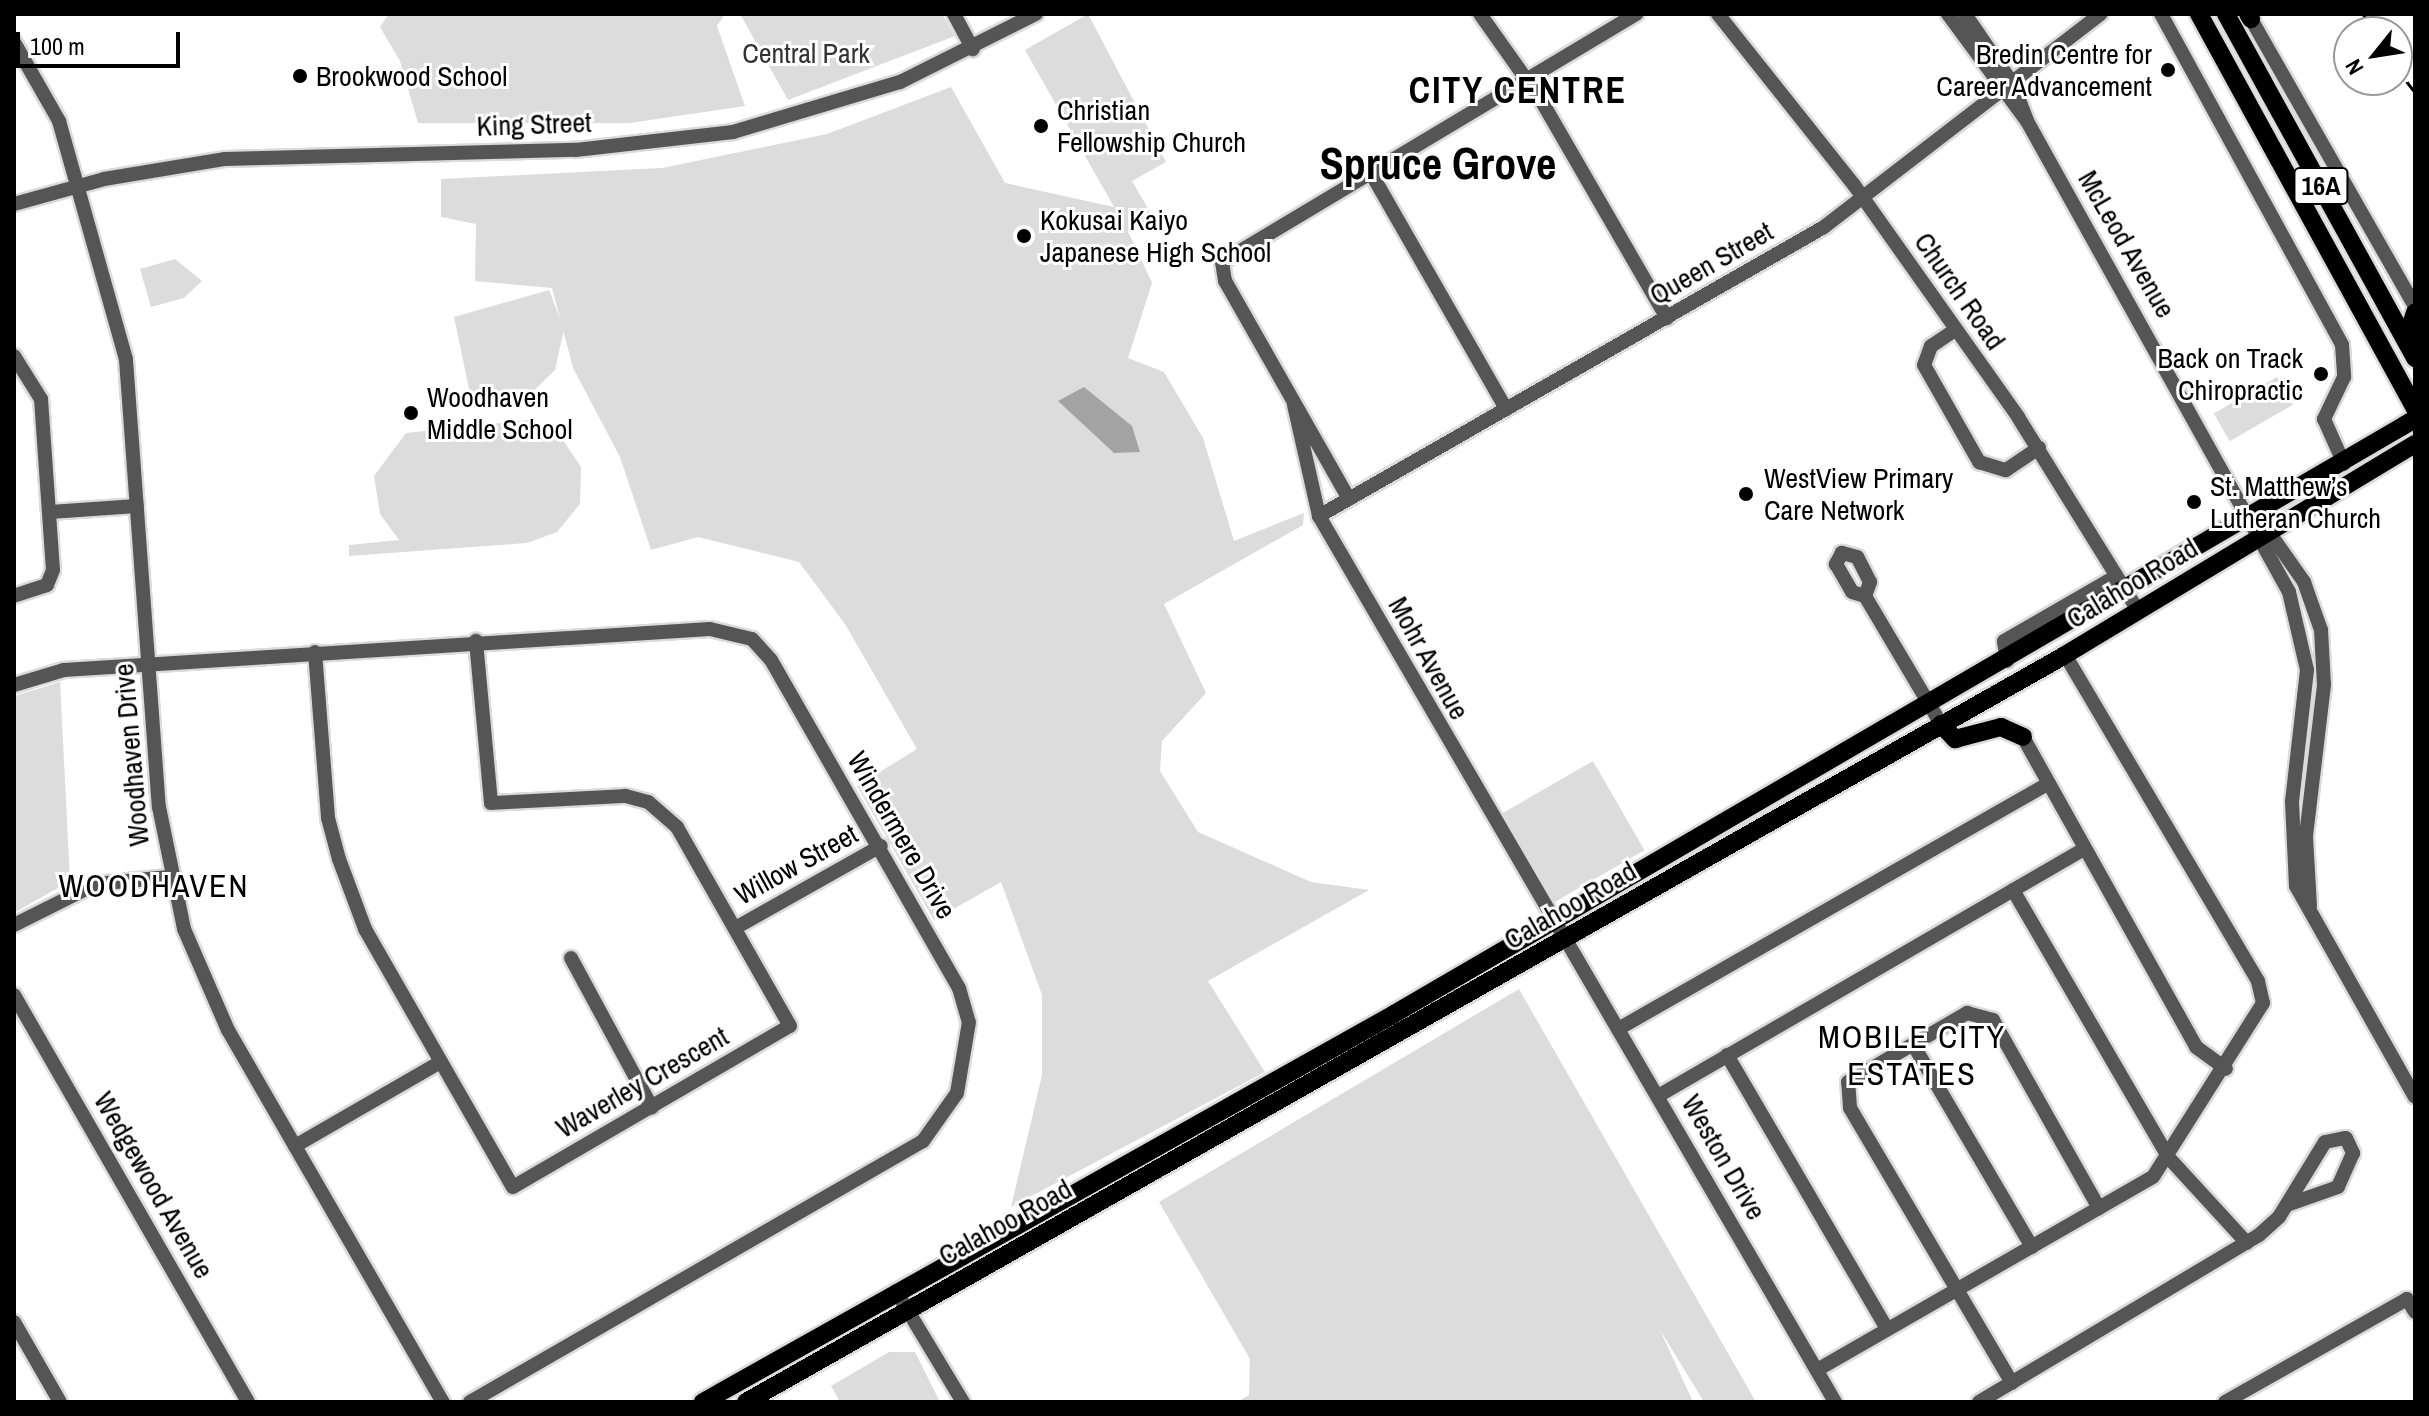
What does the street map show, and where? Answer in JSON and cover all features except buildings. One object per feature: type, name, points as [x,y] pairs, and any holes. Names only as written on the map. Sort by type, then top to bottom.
[{"type":"main road","name":"16A","points":[[2199,14],[2415,409]]},
{"type":"main road","name":"16A","points":[[2226,14],[2415,358]]},
{"type":"main road","points":[[2406,340],[2415,309]]},
{"type":"main road","name":"Calahoo Road","points":[[703,1402],[1552,923],[2007,661],[2118,586],[2253,518],[2415,419]]},
{"type":"main road","name":"Calahoo Road","points":[[746,1402],[2065,655],[2415,444]]},
{"type":"main road","points":[[1941,724],[1955,739],[2001,727],[2023,737]]},
{"type":"street","points":[[954,14],[973,49]]},
{"type":"street","name":"King Street","points":[[14,204],[77,185],[225,159],[672,142],[842,103],[973,49],[1036,14]]},
{"type":"street","points":[[1480,14],[1528,82],[1667,318]]},
{"type":"street","points":[[1506,409],[1371,173],[1528,82],[1637,14]]},
{"type":"street","name":"Church Road","points":[[1718,14],[1864,199],[2039,448],[2118,586],[2139,612]]},
{"type":"street","name":"McLeod Avenue","points":[[1948,14],[2008,88]]},
{"type":"street","name":"McLeod Avenue","points":[[1965,14],[2253,518],[2313,604],[2323,650],[2306,837],[2310,910],[2415,1097]]},
{"type":"street","name":"Queen Street","points":[[1319,516],[1667,318],[1864,199],[2101,14]]},
{"type":"street","points":[[2161,14],[2342,345],[2344,377],[2324,419],[2344,464]]},
{"type":"street","points":[[2250,16],[2415,309]]},
{"type":"street","name":"Woodhaven Drive","points":[[14,42],[59,121],[126,360],[148,664],[169,877],[215,1005],[443,1402]]},
{"type":"street","name":"Mohr Avenue","points":[[1349,499],[1225,281],[1224,258],[1371,173]]},
{"type":"street","points":[[1955,330],[1931,346],[1924,365],[1979,462],[2006,470],[2039,448]]},
{"type":"street","points":[[14,356],[41,399],[50,512],[51,580],[14,596]]},
{"type":"street","name":"Mohr Avenue","points":[[1294,405],[1319,516],[1484,809],[1564,941]]},
{"type":"street","points":[[50,512],[137,506]]},
{"type":"street","points":[[1865,596],[1941,724]]},
{"type":"street","name":"Windermere Drive","points":[[14,685],[64,670],[476,641],[710,629],[752,639],[881,846],[959,988],[969,1022],[957,1093],[940,1125],[470,1402]]},
{"type":"street","name":"Waverley Crescent","points":[[315,652],[328,818],[339,859],[365,929],[439,1063],[513,1187],[790,1026],[737,927],[677,827],[648,802],[625,796],[491,803],[476,641]]},
{"type":"street","points":[[1817,1370],[2153,1177],[2169,1158],[2226,1069],[2263,1003],[2258,981],[2065,655]]},
{"type":"street","points":[[2023,737],[2082,850],[2196,1047],[2208,1063],[2226,1069]]},
{"type":"street","points":[[1618,1029],[2047,784]]},
{"type":"street","name":"Willow Street","points":[[737,927],[881,846]]},
{"type":"street","points":[[1658,1096],[2082,850]]},
{"type":"street","points":[[14,925],[96,884],[169,877]]},
{"type":"street","points":[[2013,890],[2169,1158],[2247,1243]]},
{"type":"street","name":"Weston Drive","points":[[1564,941],[1658,1096],[1835,1402]]},
{"type":"street","points":[[571,958],[652,1108]]},
{"type":"street","name":"Wedgewood Avenue","points":[[14,995],[248,1402]]},
{"type":"street","points":[[2012,1383],[1850,1108],[1848,1082],[1967,1013],[1993,1020],[2099,1208]]},
{"type":"street","points":[[1914,1046],[2032,1247]]},
{"type":"street","points":[[1727,1055],[1887,1329]]},
{"type":"street","points":[[295,1146],[439,1063]]},
{"type":"street","points":[[1979,1402],[2247,1243],[2287,1205],[2325,1142],[2346,1138],[2353,1153],[2338,1187],[2287,1205]]},
{"type":"street","points":[[896,1291],[963,1402]]},
{"type":"street","points":[[2225,1402],[2407,1299],[2415,1312]]},
{"type":"street","points":[[14,1322],[60,1402]]},
{"type":"green space","points":[[389,14],[725,14],[717,26],[745,106],[630,123],[418,123],[400,61],[380,27]]},
{"type":"green space","name":"Central Park","points":[[740,14],[942,14],[955,36],[788,100]]},
{"type":"green space","points":[[1088,14],[1166,162],[1132,181],[1153,217],[1128,231],[1152,283],[1128,358],[1164,372],[1203,438],[1234,541],[1304,513],[1303,525],[1164,604],[1206,693],[1162,741],[1160,771],[1198,832],[1311,882],[1369,890],[1208,981],[1265,1072],[1011,1207],[1042,1075],[1042,995],[1001,882],[934,920],[857,786],[917,749],[845,624],[799,562],[698,537],[651,550],[620,457],[573,368],[552,288],[475,281],[476,224],[441,217],[441,179],[662,168],[827,134],[951,87],[1005,183],[1114,207],[1025,50]]},
{"type":"green space","points":[[175,259],[202,281],[184,298],[151,307],[140,269]]},
{"type":"green space","points":[[549,290],[564,329],[555,370],[523,401],[473,408],[454,317]]},
{"type":"green space","points":[[2277,377],[2293,405],[2230,441],[2214,414]]},
{"type":"green space","points":[[528,420],[561,437],[581,467],[580,504],[557,532],[527,543],[349,556],[349,545],[399,540],[380,514],[374,476],[406,433]]},
{"type":"green space","points":[[60,682],[70,881],[14,913],[14,696]]},
{"type":"green space","points":[[1593,761],[1644,850],[1551,904],[1499,815]]},
{"type":"green space","points":[[1519,989],[1756,1402],[1704,1402],[1660,1330],[1693,1402],[1237,1402],[1249,1395],[1250,1359],[1159,1202]]},
{"type":"green space","points":[[889,1352],[915,1352],[940,1402],[840,1402],[831,1386]]},
{"type":"shaded area","points":[[1084,387],[1132,426],[1140,452],[1114,453],[1058,401]]},
{"type":"place","name":"Bredin Centre for Career Advancement","points":[[2168,70]]},
{"type":"place","name":"Brookwood School","points":[[300,76]]},
{"type":"place","name":"Christian Fellowship Church","points":[[1041,126]]},
{"type":"place","name":"Kokusai Kaiyo Japanese High School","points":[[1024,236]]},
{"type":"place","name":"Back on Track Chiropractic","points":[[2321,374]]},
{"type":"place","name":"Woodhaven Middle School","points":[[411,413]]},
{"type":"place","name":"WestView Primary Care Network","points":[[1746,494]]},
{"type":"place","name":"St. Matthew’s Lutheran Church","points":[[2194,502]]},
{"type":"district","name":"CITY CENTRE","points":[[1518,91]]},
{"type":"district","name":"Spruce Grove","points":[[1438,163]]},
{"type":"district","name":"WOODHAVEN","points":[[154,886]]},
{"type":"district","name":"MOBILE CITY ESTATES","points":[[1912,1056]]}]
